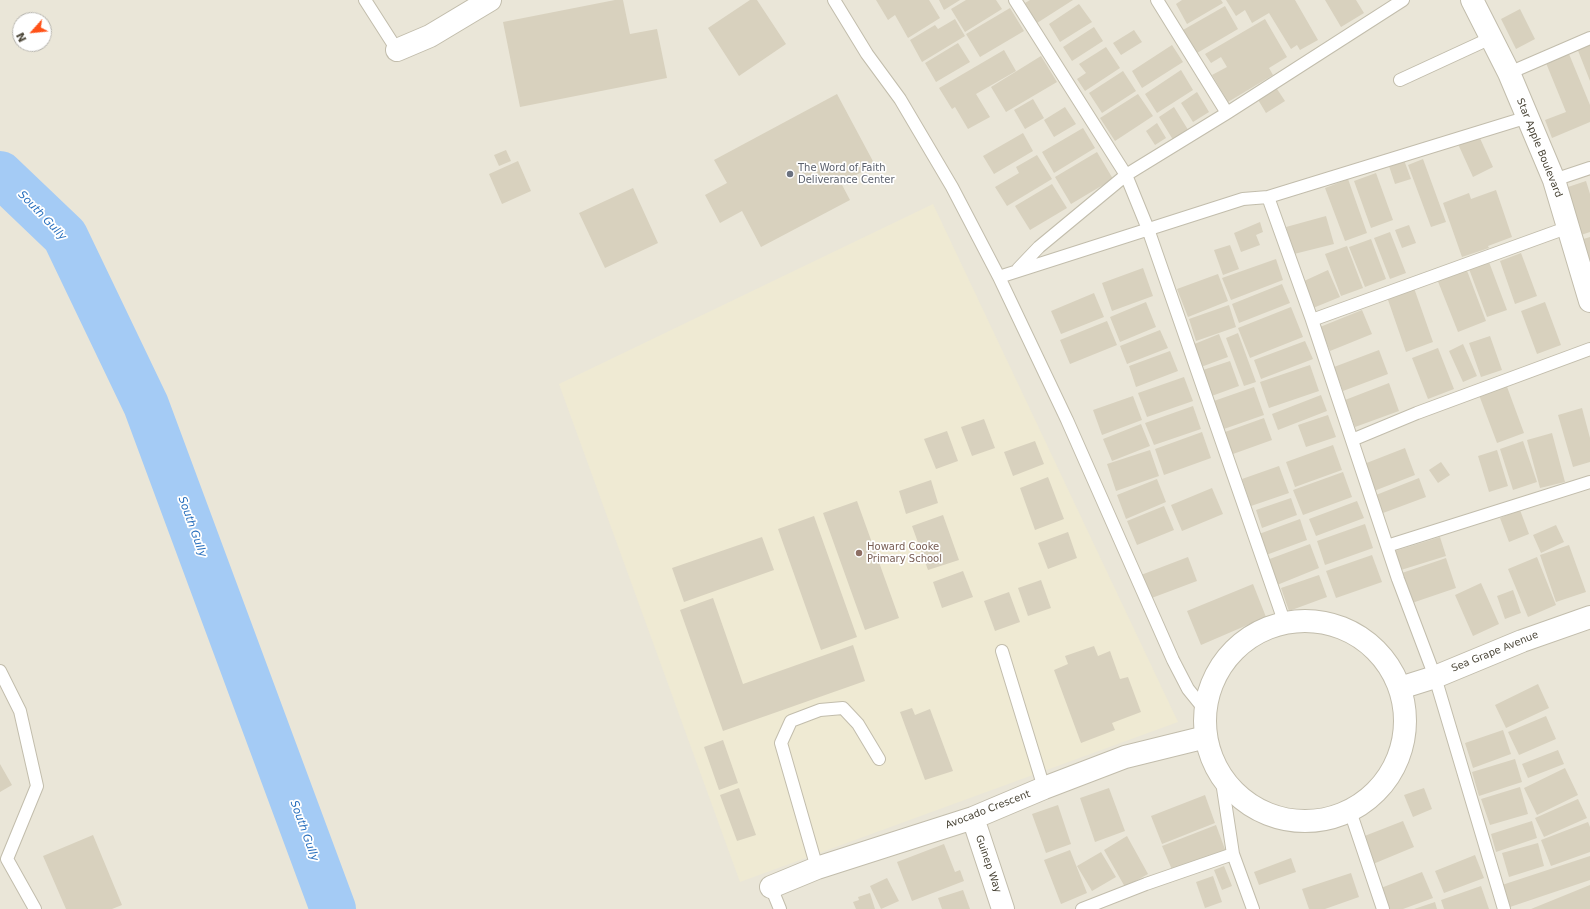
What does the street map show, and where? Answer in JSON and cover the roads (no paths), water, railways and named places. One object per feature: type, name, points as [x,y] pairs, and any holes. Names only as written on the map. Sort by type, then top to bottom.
[{"type":"street","points":[[397,50],[430,36],[490,0]]},
{"type":"street","name":"Star Apple Boulevard","points":[[1474,0],[1509,73],[1554,180],[1590,301]]},
{"type":"street","name":"Sea Grape Avenue","points":[[1400,688],[1435,677],[1522,641],[1590,616]]},
{"type":"street","points":[[1313,620],[1341,626],[1348,630],[1367,641],[1387,662],[1400,688],[1406,724],[1404,742],[1398,759],[1390,775],[1366,802],[1337,817],[1308,822],[1279,818],[1252,806],[1230,787],[1221,775],[1206,737],[1205,710],[1213,679],[1230,652],[1254,633],[1284,621],[1313,620]]},
{"type":"street","name":"Avocado Crescent","points":[[771,887],[817,868],[973,818],[1044,788],[1125,757],[1206,737]]},
{"type":"street","name":"Guinep Way","points":[[973,818],[1003,909]]},
{"type":"lane","points":[[365,0],[397,50]]},
{"type":"lane","points":[[834,0],[867,54],[900,100],[944,174],[999,277],[1067,420],[1173,660],[1188,689],[1205,710]]},
{"type":"lane","points":[[1015,0],[1126,175],[1148,229],[1284,621]]},
{"type":"lane","points":[[1017,270],[1039,247],[1126,175],[1227,113],[1403,0]]},
{"type":"lane","points":[[1160,1],[1227,113]]},
{"type":"lane","points":[[1400,80],[1492,38]]},
{"type":"lane","points":[[1509,73],[1590,38]]},
{"type":"lane","points":[[999,277],[1243,199],[1268,197],[1528,117]]},
{"type":"lane","points":[[1554,180],[1590,168]]},
{"type":"lane","points":[[1268,197],[1312,320],[1387,546],[1435,677],[1504,909]]},
{"type":"lane","points":[[1312,320],[1569,227]]},
{"type":"lane","points":[[1352,440],[1417,413],[1590,349]]},
{"type":"lane","points":[[1387,546],[1590,482]]},
{"type":"lane","points":[[1002,651],[1044,788]]},
{"type":"lane","points":[[0,671],[20,711],[37,786],[7,859],[35,909]]},
{"type":"lane","points":[[817,868],[781,743],[791,721],[820,710],[843,708],[858,724],[879,759]]},
{"type":"lane","points":[[1221,775],[1233,854],[1253,909]]},
{"type":"lane","points":[[1350,811],[1383,909]]},
{"type":"lane","points":[[1082,909],[1146,884],[1233,854]]},
{"type":"lane","points":[[771,887],[780,909]]},
{"type":"waterway","name":"South Gully","points":[[0,174],[65,236],[146,405],[333,909]]},
{"type":"place","name":"The Word of Faith Deliverance Center","points":[[790,174]]},
{"type":"place","name":"Howard Cooke Primary School","points":[[859,553]]}]
